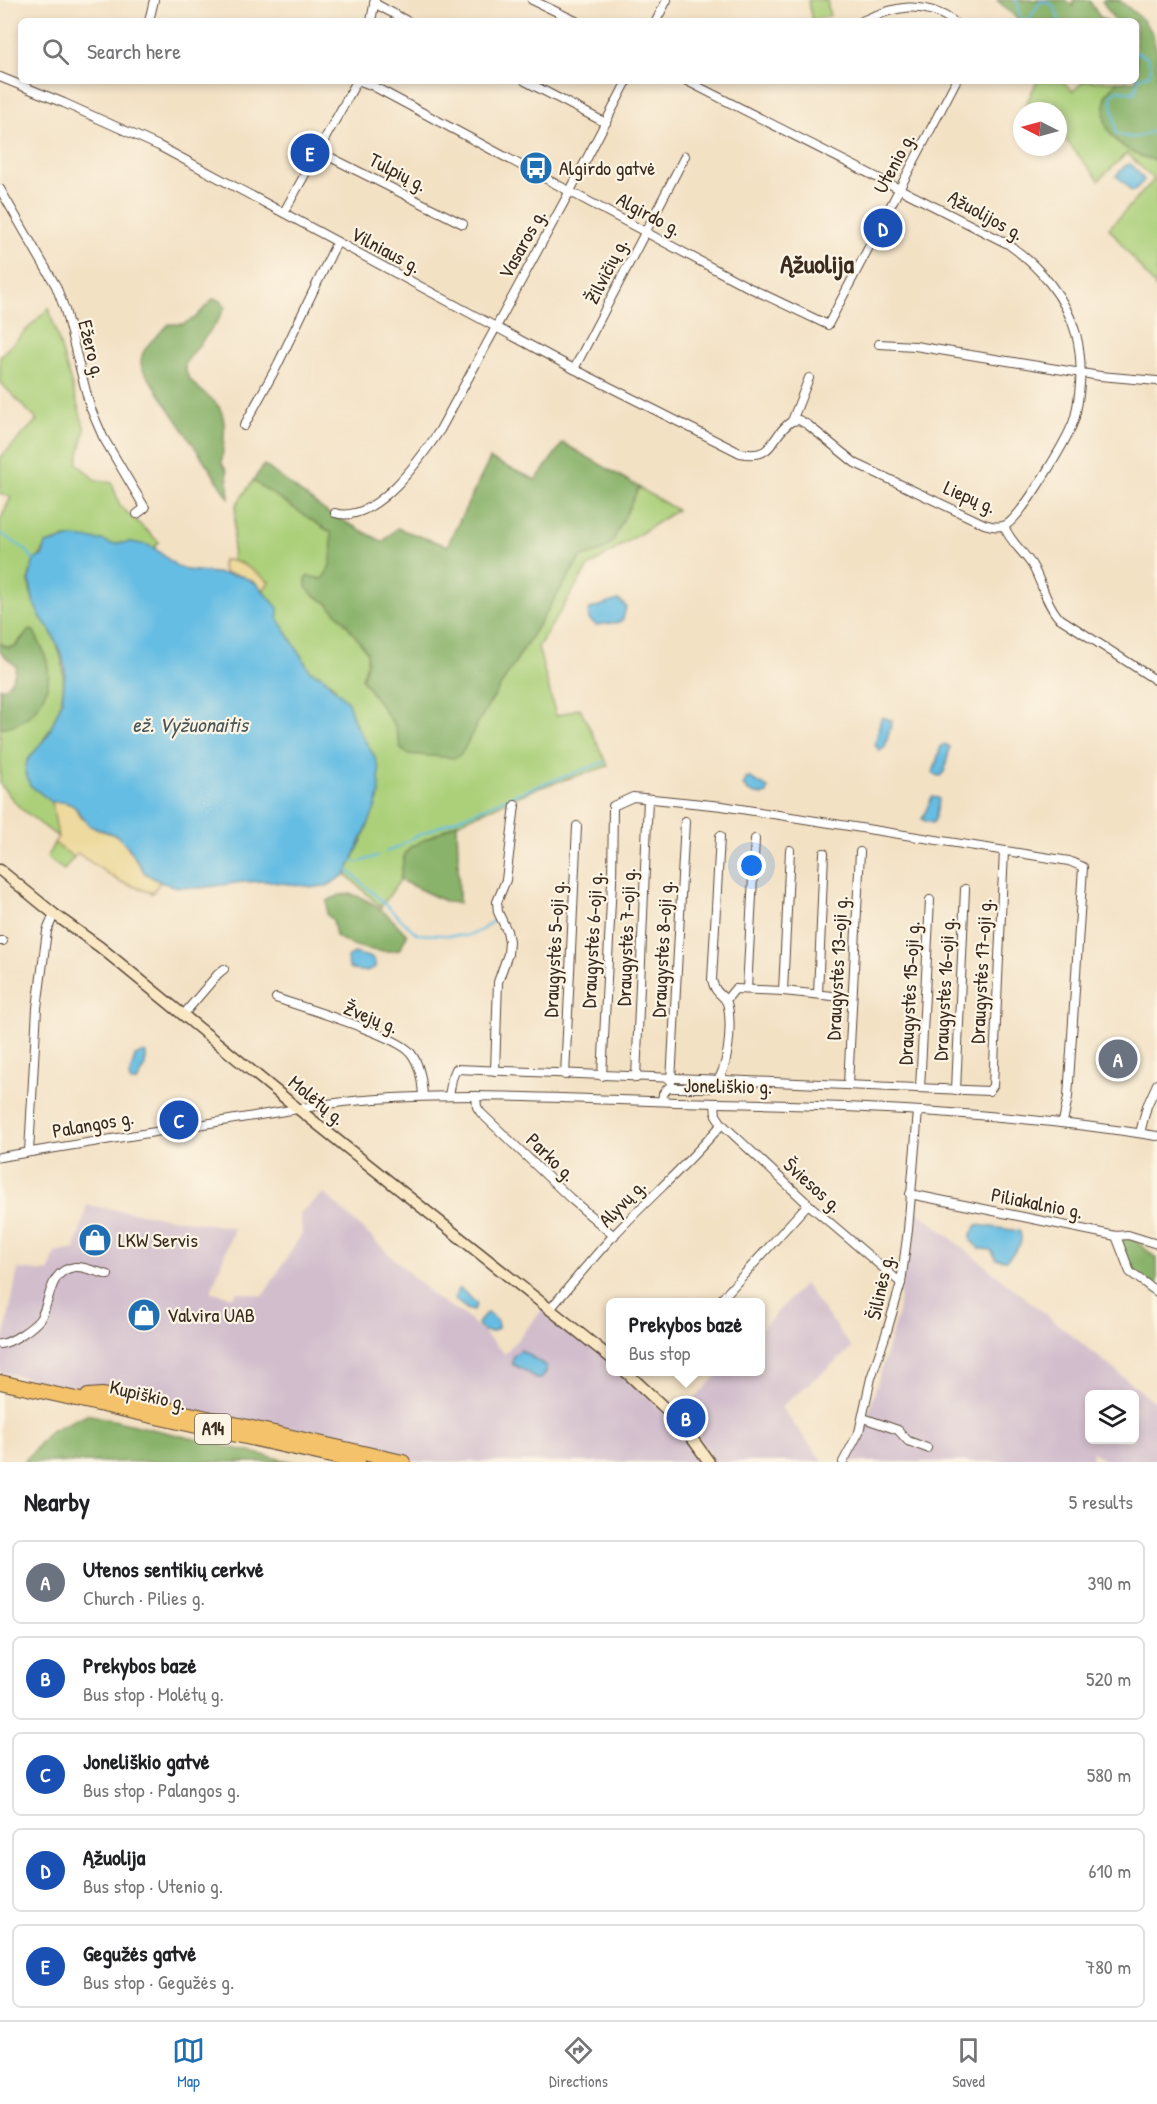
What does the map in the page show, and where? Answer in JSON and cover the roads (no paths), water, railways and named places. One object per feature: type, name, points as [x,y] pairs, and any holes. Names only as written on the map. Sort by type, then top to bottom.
[{"type":"highway","name":"Kupiškio g.","points":[[0,1382],[358,1462]]},
{"type":"highway","points":[[68,1397],[102,1395],[118,1398],[404,1462]]},
{"type":"street","points":[[150,18],[154,0]]},
{"type":"street","points":[[532,0],[570,18]]},
{"type":"street","points":[[658,18],[667,0]]},
{"type":"street","points":[[372,18],[375,2],[403,18]]},
{"type":"street","points":[[868,18],[902,6],[918,4],[941,11],[949,18]]},
{"type":"street","name":"Vilniaus g.","points":[[0,77],[148,141],[574,369],[731,450],[754,455],[767,451],[787,424],[792,421]]},
{"type":"street","points":[[284,212],[357,84]]},
{"type":"street","name":"Algirdo g.","points":[[368,84],[748,287],[828,325]]},
{"type":"street","points":[[531,84],[606,123]]},
{"type":"street","name":"Vasaros g.","points":[[336,513],[344,516],[352,515],[381,500],[422,455],[440,430],[626,84]]},
{"type":"street","name":"Ąžuolijos g.","points":[[693,84],[993,234],[1029,260],[1057,292],[1076,334],[1081,373],[1075,415],[1068,434],[1020,510],[1004,526]]},
{"type":"street","name":"Utenio g.","points":[[828,325],[954,84]]},
{"type":"street","name":"Tulpių g.","points":[[318,151],[463,224]]},
{"type":"street","name":"Žilvičių g.","points":[[574,369],[684,156]]},
{"type":"street","name":"Ežero g.","points":[[0,189],[56,286],[65,310],[90,407],[103,437],[145,508],[137,514]]},
{"type":"street","points":[[244,426],[277,366],[337,242]]},
{"type":"street","points":[[879,344],[945,350],[1081,373],[1157,381]]},
{"type":"street","points":[[792,421],[809,378]]},
{"type":"street","name":"Liepų g.","points":[[792,421],[799,420],[808,425],[855,463],[984,524],[1004,526],[1010,539],[1031,564],[1050,607],[1058,617],[1157,681]]},
{"type":"street","name":"Draugystės 6-oji g.","points":[[602,1076],[612,882],[612,806],[633,797],[648,798]]},
{"type":"street","points":[[648,798],[734,808],[928,837],[1069,861],[1083,867],[1068,1097],[1063,1122]]},
{"type":"street","name":"Draugystės 7-oji g.","points":[[636,1078],[648,798]]},
{"type":"street","points":[[495,1071],[498,982],[508,954],[509,941],[496,902],[503,888],[508,867],[515,805]]},
{"type":"street","name":"Draugystės 8-oji g.","points":[[672,1079],[685,821]]},
{"type":"street","name":"Draugystės 5-oji g.","points":[[565,1075],[577,826]]},
{"type":"street","points":[[668,1088],[710,1088],[719,1081],[728,1057],[729,1009],[726,1000],[714,990],[712,980],[720,836]]},
{"type":"street","points":[[747,989],[755,839]]},
{"type":"street","points":[[783,991],[790,850]]},
{"type":"street","name":"Draugystės 17-oji g.","points":[[956,1090],[989,1091],[993,1086],[1004,851]]},
{"type":"street","name":"Draugystės 13-oji g.","points":[[848,1085],[860,852]]},
{"type":"street","points":[[818,994],[824,853]]},
{"type":"street","name":"Molėtų g.","points":[[0,870],[54,914],[100,947],[297,1108],[606,1354]]},
{"type":"street","name":"Draugystės 16-oji g.","points":[[956,1090],[965,889]]},
{"type":"street","name":"Draugystės 15-oji g.","points":[[920,1088],[930,900]]},
{"type":"street","points":[[28,1152],[37,1008],[47,931],[54,914]]},
{"type":"street","points":[[183,1015],[225,969]]},
{"type":"street","points":[[726,1000],[735,989],[852,998]]},
{"type":"street","name":"Žvejų g.","points":[[276,998],[389,1039],[409,1051],[419,1068],[423,1096]]},
{"type":"street","points":[[449,1096],[456,1069],[956,1090]]},
{"type":"street","points":[[662,1101],[663,1094],[672,1079]]},
{"type":"street","points":[[1140,1133],[1147,1106],[1157,1084]]},
{"type":"street","name":"Joneliškio g.","points":[[297,1108],[364,1099],[476,1095],[797,1104],[1063,1122],[1157,1136]]},
{"type":"street","name":"Parko g.","points":[[476,1095],[477,1107],[481,1113],[570,1198],[614,1236]]},
{"type":"street","name":"Šviesos g.","points":[[715,1103],[716,1115],[722,1124],[808,1204],[901,1283]]},
{"type":"street","name":"Palangos g.","points":[[0,1157],[297,1108]]},
{"type":"street","name":"Šilinės g.","points":[[843,1462],[852,1448],[863,1418],[871,1378],[901,1283],[918,1111]]},
{"type":"street","name":"Alyvų g.","points":[[550,1309],[614,1236],[674,1174],[695,1156],[722,1124]]},
{"type":"street","name":"Piliakalnio g.","points":[[910,1194],[1116,1236],[1128,1235],[1157,1244]]},
{"type":"street","points":[[723,1298],[808,1204]]},
{"type":"street","points":[[1116,1236],[1130,1272],[1157,1292]]},
{"type":"street","points":[[0,1344],[19,1336],[40,1319],[58,1275],[75,1267],[108,1275]]},
{"type":"street","points":[[631,1376],[681,1423],[709,1462]]},
{"type":"street","points":[[863,1418],[898,1430],[908,1441],[927,1448]]},
{"type":"water","points":[[1130,164],[1144,180],[1134,191],[1116,176]]},
{"type":"water","name":"ež. Vyžuonaitis","points":[[73,537],[101,540],[112,544],[131,542],[147,545],[178,567],[187,570],[242,576],[257,584],[278,608],[278,618],[310,671],[322,676],[348,702],[355,724],[375,757],[379,769],[380,793],[346,874],[327,886],[314,887],[264,881],[200,888],[178,887],[160,882],[145,873],[118,836],[90,826],[74,806],[65,802],[52,802],[30,785],[25,771],[27,761],[48,735],[62,701],[65,668],[52,633],[34,604],[29,579],[34,560],[43,555],[46,544]]},
{"type":"water","points":[[618,600],[626,607],[620,622],[596,625],[589,619],[590,609]]},
{"type":"water","points":[[883,717],[892,721],[885,747],[880,751],[875,745]]},
{"type":"water","points":[[945,744],[950,747],[944,772],[940,776],[935,775],[933,773],[941,746]]},
{"type":"water","points":[[747,778],[768,788],[767,794],[750,792],[743,785]]},
{"type":"water","points":[[932,797],[939,800],[935,820],[932,823],[922,819]]},
{"type":"water","points":[[354,953],[372,958],[375,967],[362,971],[349,968],[348,958]]},
{"type":"water","points":[[146,1053],[146,1057],[142,1072],[137,1082],[131,1082],[129,1078],[135,1056]]},
{"type":"water","points":[[977,1225],[1019,1231],[1020,1243],[1006,1260],[996,1259],[991,1250],[980,1249],[971,1241],[971,1234]]},
{"type":"water","points":[[458,1289],[461,1289],[477,1304],[473,1311],[454,1299]]},
{"type":"water","points":[[487,1313],[498,1324],[498,1328],[492,1332],[483,1331],[478,1324]]},
{"type":"water","points":[[521,1350],[546,1366],[546,1372],[541,1379],[536,1379],[512,1364],[513,1356]]},
{"type":"waterway","points":[[1015,0],[1018,2],[1020,18]]},
{"type":"waterway","points":[[1030,18],[1040,2],[1048,2],[1054,6],[1058,18]]},
{"type":"waterway","points":[[1139,53],[1147,57],[1151,67],[1150,74],[1139,78]]},
{"type":"waterway","points":[[1137,84],[1135,93],[1119,90],[1111,94],[1116,133],[1127,137],[1137,137],[1157,128]]},
{"type":"waterway","points":[[0,533],[25,549],[34,560]]},
{"type":"waterway","points":[[386,852],[412,838],[524,791],[605,762]]},
{"type":"waterway","points":[[351,861],[359,862],[378,856]]},
{"type":"waterway","points":[[348,870],[417,934],[466,936],[480,931],[494,920]]},
{"type":"place","name":"Gegužės gatvė","points":[[310,153]]},
{"type":"place","name":"Algirdo gatvė","points":[[536,168]]},
{"type":"place","name":"Ąžuolija","points":[[883,228]]},
{"type":"place","name":"Utenos sentikių cerkvė","points":[[1118,1059]]},
{"type":"place","name":"Joneliškio gatvė","points":[[179,1120]]},
{"type":"place","name":"LKW Servis","points":[[95,1240]]},
{"type":"place","name":"Valvira UAB","points":[[144,1315]]},
{"type":"place","name":"Prekybos bazė","points":[[686,1418]]},
{"type":"district","name":"Ąžuolija","points":[[817,264]]}]
